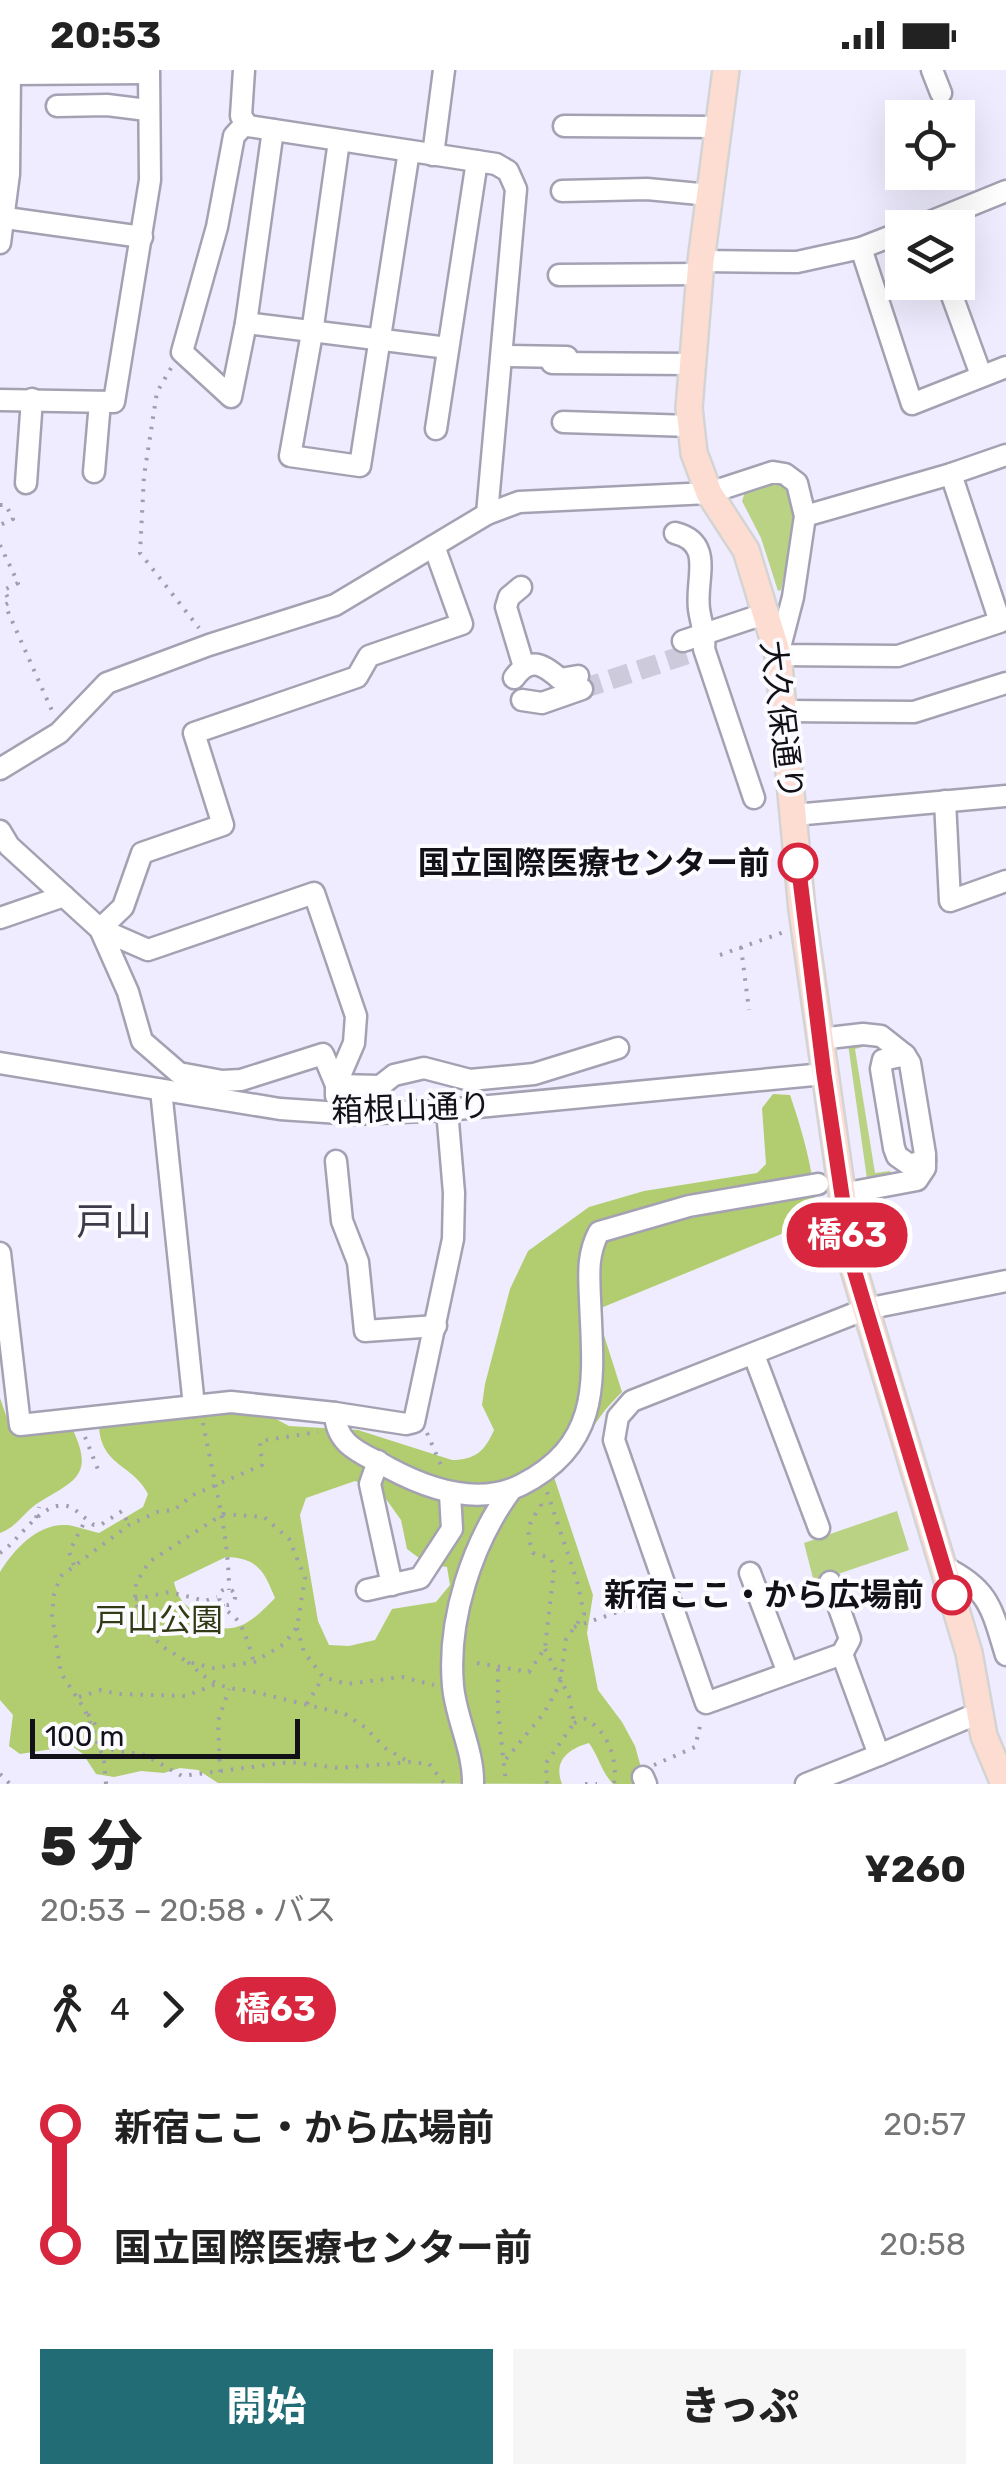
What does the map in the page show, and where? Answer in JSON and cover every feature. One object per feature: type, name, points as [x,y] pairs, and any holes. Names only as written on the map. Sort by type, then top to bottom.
[{"type":"main road","name":"大久保通り","points":[[726,70],[692,364],[689,408],[694,452],[708,493],[746,550],[778,655],[802,910],[824,1074],[830,1189],[969,1653],[984,1736],[1004,1784]]},
{"type":"street","points":[[244,70],[241,116],[245,124]]},
{"type":"street","points":[[434,155],[444,70]]},
{"type":"street","points":[[932,70],[941,94]]},
{"type":"street","points":[[0,243],[6,218],[10,72],[148,72],[150,180],[114,402],[0,400]]},
{"type":"street","points":[[57,106],[106,105],[146,110]]},
{"type":"street","points":[[245,124],[496,164],[508,171],[516,189],[486,514]]},
{"type":"street","points":[[245,124],[234,136],[217,227],[182,352],[231,397],[246,323],[273,130]]},
{"type":"street","points":[[564,126],[718,127]]},
{"type":"street","points":[[339,141],[290,456],[360,466],[409,151]]},
{"type":"street","points":[[436,429],[477,161]]},
{"type":"street","points":[[562,191],[647,188],[710,195]]},
{"type":"street","points":[[967,210],[1004,197]]},
{"type":"street","points":[[6,218],[142,237]]},
{"type":"street","points":[[558,275],[797,262],[885,239]]},
{"type":"street","points":[[861,248],[912,404],[1006,368]]},
{"type":"street","points":[[954,300],[981,376]]},
{"type":"street","points":[[246,323],[448,348]]},
{"type":"street","points":[[502,356],[604,357]]},
{"type":"street","points":[[552,363],[692,364]]},
{"type":"street","points":[[26,482],[32,400]]},
{"type":"street","points":[[94,472],[100,402]]},
{"type":"street","points":[[564,422],[691,426]]},
{"type":"street","points":[[806,516],[1006,454]]},
{"type":"street","points":[[0,769],[59,733],[107,683],[335,605],[486,514],[519,502],[708,493],[773,472],[785,474],[797,483],[806,516],[794,597],[778,655],[898,656],[1000,622],[951,474]]},
{"type":"street","points":[[675,532],[686,535],[700,550],[695,644],[754,798]]},
{"type":"street","points":[[100,929],[123,908],[142,854],[223,825],[194,733],[357,677],[370,656],[462,624],[434,546]]},
{"type":"street","points":[[521,586],[506,607],[519,672],[544,664],[560,679],[580,683],[542,703],[522,700]]},
{"type":"street","points":[[695,644],[769,620]]},
{"type":"street","points":[[782,711],[914,712],[1006,683]]},
{"type":"street","points":[[794,815],[1006,796]]},
{"type":"street","points":[[945,801],[950,901],[1006,881]]},
{"type":"street","points":[[3,842],[100,929],[148,950],[314,892],[356,1016],[354,1043],[336,1085],[335,1113]]},
{"type":"street","points":[[0,918],[64,896]]},
{"type":"street","points":[[100,929],[128,992],[142,1041],[179,1073],[241,1080],[322,1054],[336,1085]]},
{"type":"street","points":[[335,1421],[348,1445],[404,1476],[450,1494],[511,1490],[537,1477],[566,1449],[590,1408],[590,1248],[599,1232],[689,1206],[918,1180],[925,1160],[910,1063],[881,1036],[820,1039]]},
{"type":"street","points":[[336,1085],[380,1086],[394,1075],[424,1068],[470,1080],[534,1074],[618,1048]]},
{"type":"street","points":[[904,1055],[882,1060],[881,1069],[894,1148],[896,1156],[910,1165],[925,1160]]},
{"type":"street","name":"箱根山通り","points":[[0,1063],[280,1109],[335,1113],[447,1110],[824,1074]]},
{"type":"street","points":[[161,1090],[194,1406]]},
{"type":"street","points":[[0,1253],[20,1425],[194,1406],[263,1404],[335,1421],[414,1422],[453,1239],[454,1193],[447,1110]]},
{"type":"street","points":[[336,1161],[342,1221],[358,1262],[365,1331],[436,1326]]},
{"type":"street","points":[[830,1582],[850,1640],[842,1654],[706,1703],[614,1440],[618,1417],[632,1401],[866,1308],[1006,1282]]},
{"type":"street","points":[[754,1355],[820,1528]]},
{"type":"street","points":[[378,1461],[370,1484],[392,1585]]},
{"type":"street","points":[[473,1784],[453,1690],[456,1623],[468,1578],[497,1509],[511,1490]]},
{"type":"street","points":[[367,1590],[420,1578],[452,1529],[450,1494]]},
{"type":"street","points":[[944,1566],[962,1576],[990,1602],[1006,1655]]},
{"type":"street","points":[[750,1573],[788,1674]]},
{"type":"street","points":[[842,1654],[879,1754]]},
{"type":"street","points":[[806,1784],[979,1713]]},
{"type":"path","points":[[182,352],[157,392],[144,476],[140,554],[205,638]]},
{"type":"path","points":[[0,505],[6,505],[13,519],[0,525]]},
{"type":"path","points":[[0,545],[18,583],[4,590],[10,602],[5,605],[56,717]]},
{"type":"path","points":[[720,955],[784,932]]},
{"type":"path","points":[[741,948],[749,1010]]},
{"type":"path","points":[[194,1406],[202,1420],[223,1514],[229,1590],[237,1596],[222,1604]]},
{"type":"path","points":[[335,1421],[260,1440],[262,1465],[214,1485],[174,1510],[157,1512],[129,1524],[62,1576],[54,1594],[52,1616],[61,1673],[113,1750],[145,1754],[182,1776],[290,1762],[340,1768],[409,1762],[428,1764],[445,1784]]},
{"type":"path","points":[[414,1422],[425,1428],[450,1494]]},
{"type":"path","points":[[92,1454],[99,1472]]},
{"type":"path","points":[[506,1759],[544,1713],[560,1684],[566,1639],[584,1614],[577,1581],[537,1477]]},
{"type":"path","points":[[477,1663],[529,1672],[545,1648],[554,1570],[551,1558],[533,1553],[528,1538],[529,1522],[541,1505],[537,1477]]},
{"type":"path","points":[[0,1554],[36,1518],[56,1506],[69,1506],[99,1525],[122,1512],[129,1524]]},
{"type":"path","points":[[36,1518],[40,1507]]},
{"type":"path","points":[[409,1762],[385,1748],[345,1714],[216,1684],[163,1647],[144,1628],[135,1599],[136,1583],[150,1562],[223,1514],[264,1517],[289,1540],[305,1578],[297,1627],[304,1652],[323,1678],[347,1684],[402,1677],[453,1690]]},
{"type":"path","points":[[74,1565],[69,1552],[86,1520]]},
{"type":"path","points":[[135,1599],[170,1592],[206,1601],[229,1590]]},
{"type":"path","points":[[574,1627],[667,1595]]},
{"type":"path","points":[[217,1598],[223,1610],[240,1623],[254,1662]]},
{"type":"path","points":[[188,1662],[214,1668],[254,1662],[284,1644],[297,1627]]},
{"type":"path","points":[[545,1648],[568,1696],[574,1722]]},
{"type":"path","points":[[498,1668],[506,1784]]},
{"type":"path","points":[[306,1706],[323,1678]]},
{"type":"path","points":[[77,1698],[101,1690],[186,1696],[216,1684]]},
{"type":"path","points":[[220,1772],[218,1722],[229,1689]]},
{"type":"path","points":[[694,1748],[706,1703]]},
{"type":"path","points":[[85,1710],[104,1760],[106,1784]]},
{"type":"path","points":[[547,1784],[546,1762],[574,1722],[585,1719],[594,1723],[616,1760],[614,1784]]},
{"type":"path","points":[[0,1774],[10,1784]]},
{"type":"path","points":[[585,1784],[597,1784]]},
{"type":"green space","points":[[776,482],[788,489],[792,514],[778,591],[761,538],[742,501],[746,489]]},
{"type":"green space","points":[[868,1041],[869,1045],[855,1049],[875,1173],[890,1171],[891,1175],[867,1179],[848,1044]]},
{"type":"green space","name":"戸山公園","points":[[773,1094],[790,1095],[812,1175],[813,1221],[596,1310],[622,1392],[576,1454],[552,1471],[593,1595],[587,1633],[598,1690],[635,1746],[644,1778],[641,1784],[613,1784],[589,1743],[564,1757],[559,1769],[562,1784],[218,1783],[198,1770],[180,1768],[114,1777],[96,1774],[83,1754],[72,1746],[20,1754],[9,1746],[13,1715],[0,1700],[0,1572],[20,1546],[46,1528],[67,1525],[99,1533],[143,1507],[148,1494],[105,1449],[99,1425],[263,1412],[289,1426],[358,1430],[452,1460],[473,1456],[483,1449],[494,1430],[482,1405],[485,1384],[510,1289],[528,1251],[589,1207],[644,1191],[757,1173],[766,1164],[762,1108]],"holes":[[[355,1481],[381,1492],[401,1520],[407,1549],[427,1564],[447,1567],[450,1585],[436,1602],[392,1609],[375,1640],[349,1646],[329,1645],[318,1621],[300,1515],[306,1498]],[[226,1557],[253,1563],[275,1598],[249,1621],[232,1628],[213,1625],[192,1610],[181,1599],[174,1582]]]},
{"type":"green space","points":[[0,1398],[10,1427],[72,1428],[82,1457],[78,1475],[71,1482],[0,1533]]},
{"type":"green space","points":[[897,1511],[909,1550],[814,1582],[804,1543]]},
{"type":"tunnel","points":[[582,689],[688,654]]},
{"type":"bus line","name":"橋63","points":[[798,863],[852,1263],[952,1595]]},
{"type":"place","name":"国立国際医療センター前","points":[[798,863]]},
{"type":"place","name":"新宿ここ・から広場前","points":[[952,1595]]},
{"type":"district","name":"戸山","points":[[114,1222]]}]
